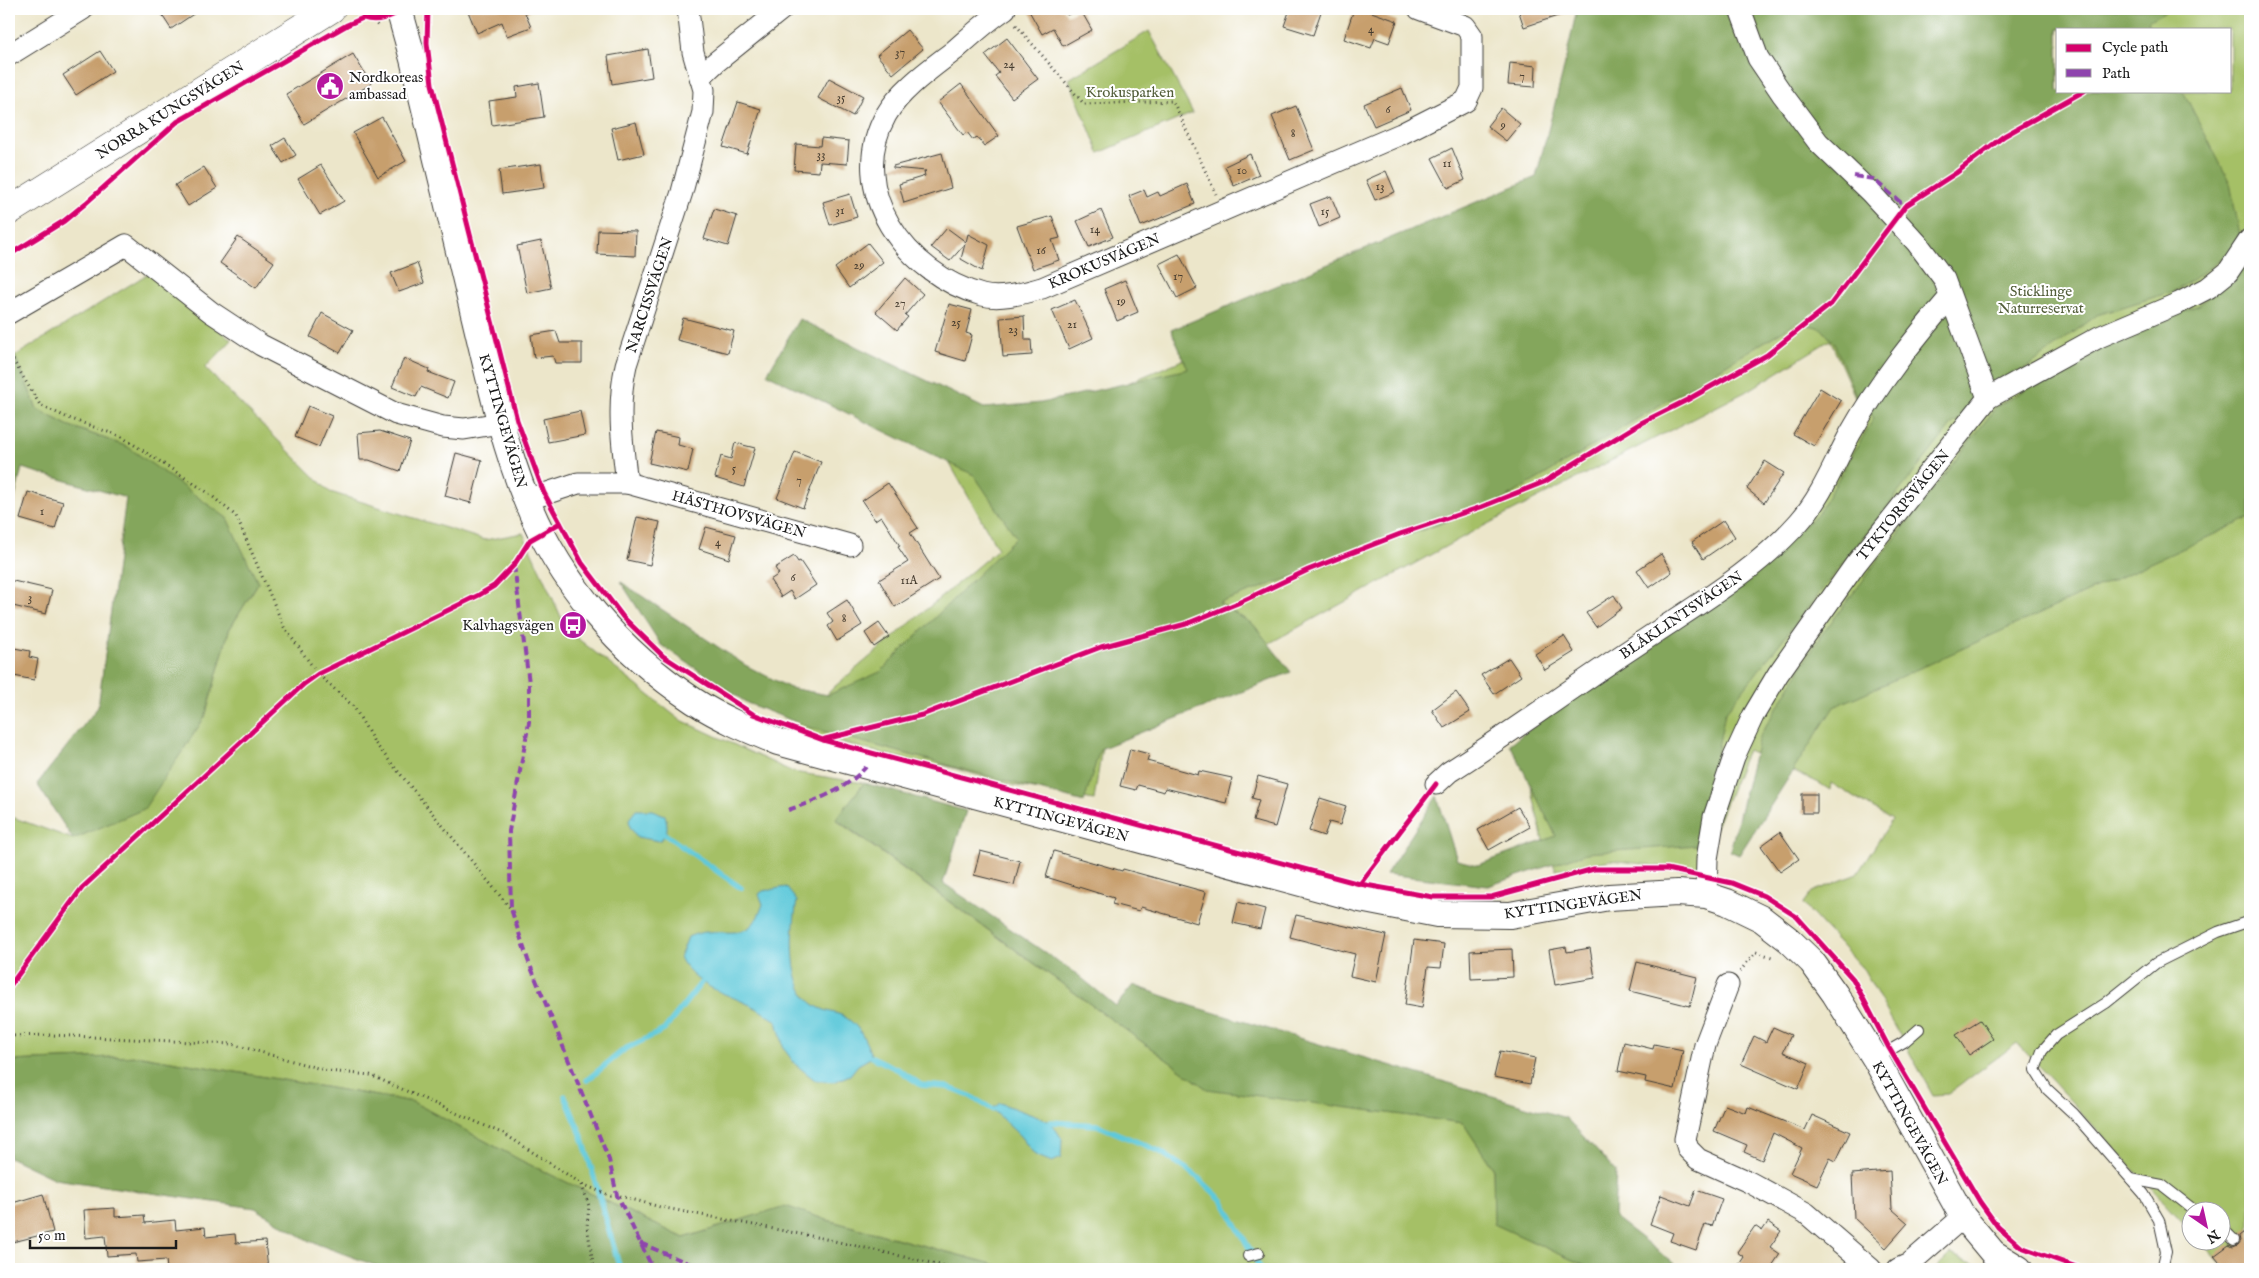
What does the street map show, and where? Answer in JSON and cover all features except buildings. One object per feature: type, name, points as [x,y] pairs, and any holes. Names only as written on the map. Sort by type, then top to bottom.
[{"type":"main road","name":"NORRA KUNGSVÄGEN","points":[[9,211],[331,9]]},
{"type":"street","points":[[9,55],[83,9]]},
{"type":"street","name":"KYTTINGEVÄGEN","points":[[399,9],[414,59],[500,423],[526,500],[564,572],[592,610],[623,644],[657,675],[695,702],[736,724],[778,742],[1360,899],[1437,914],[1510,914],[1609,896],[1666,893],[1706,895],[1727,902],[1762,919],[1789,940],[1812,962],[1835,994],[1875,1058],[1963,1217],[1993,1253],[2019,1269]]},
{"type":"street","name":"NARCISSVÄGEN","points":[[627,483],[621,434],[622,386],[626,366],[682,192],[703,112],[704,90],[693,52],[688,9]]},
{"type":"street","points":[[700,77],[782,9]]},
{"type":"street","name":"KROKUSVÄGEN","points":[[1004,9],[912,85],[886,115],[872,154],[872,178],[882,213],[896,235],[925,266],[951,284],[984,296],[1022,294],[1042,288],[1401,134],[1466,101],[1472,88],[1472,36],[1465,26],[1419,9]]},
{"type":"street","points":[[1740,9],[1758,58],[1771,79],[1818,142],[1870,192],[1917,243],[1944,279],[1988,398]]},
{"type":"street","name":"TYKTORPSVÄGEN","points":[[1706,895],[1708,859],[1714,817],[1734,757],[1753,716],[1778,674],[1855,565],[1988,398],[2099,337],[2179,303],[2208,288],[2228,272],[2250,239]]},
{"type":"street","points":[[9,313],[126,245],[211,312],[261,345],[396,414],[443,427],[464,429],[500,423]]},
{"type":"street","name":"BLÅKLINTSVÄGEN","points":[[1436,784],[1450,772],[1723,588],[1769,553],[1800,521],[1821,492],[1850,434],[1869,402],[1911,342],[1950,297]]},
{"type":"street","points":[[526,500],[578,483],[627,483]]},
{"type":"street","name":"HÄSTHOVSVÄGEN","points":[[627,483],[850,545]]},
{"type":"street","points":[[1728,985],[1705,1045],[1685,1140],[1688,1149],[1698,1159],[1749,1182],[1806,1213],[1871,1269]]},
{"type":"street","points":[[1898,1269],[1909,1264],[1963,1217]]},
{"type":"lane","points":[[2162,1269],[2166,1252],[2159,1220],[2144,1194],[2074,1114],[2046,1089],[2035,1070],[2042,1051],[2056,1034],[2106,1002],[2156,963],[2218,932],[2250,921]]},
{"type":"lane","points":[[1875,1058],[1904,1042],[1918,1028]]},
{"type":"lane","points":[[2131,1179],[2162,1185],[2182,1201]]},
{"type":"lane","points":[[1248,1256],[1259,1253]]},
{"type":"path","points":[[1004,9],[1068,88],[1084,104],[1172,101],[1223,209]]},
{"type":"path","points":[[9,357],[13,360],[40,405],[66,417],[122,437],[207,492],[236,516],[284,627],[318,674],[354,707],[374,742],[511,909]]},
{"type":"path","points":[[311,679],[326,670]]},
{"type":"path","points":[[1728,985],[1756,952],[1773,958]]},
{"type":"path","points":[[9,1036],[52,1035],[232,1044],[328,1071],[370,1076],[506,1135],[582,1184],[611,1196],[617,1195],[660,1207],[821,1238],[958,1269]]},
{"type":"path","points":[[582,1184],[589,1206],[587,1226],[594,1269]]},
{"type":"green space","name":"Sticklinge Naturreservat","points":[[1577,9],[2169,9],[2148,21],[2151,28],[2056,28],[2056,92],[2184,92],[2230,183],[2242,245],[2177,290],[2097,315],[1953,423],[1725,713],[1698,845],[1587,853],[1488,886],[1386,874],[1437,796],[1457,860],[1478,865],[1556,836],[1510,744],[1817,515],[1874,418],[1857,398],[1834,343],[1821,328],[1797,322],[1498,503],[1219,603],[1254,625],[1291,672],[1100,749],[1084,802],[811,728],[747,703],[661,645],[621,582],[745,665],[790,688],[828,695],[880,672],[1016,537],[974,475],[767,374],[799,319],[984,408],[1041,403],[1188,369],[1171,330],[1536,177]]},
{"type":"green space","name":"Sticklinge Naturreservat","points":[[1606,9],[2250,9],[2250,1269],[2225,1269],[2208,1250],[2232,1250],[2232,1200],[2182,1200],[2182,1221],[2017,1043],[1948,1094],[1933,1095],[1864,970],[1803,904],[1812,892],[1857,874],[1892,820],[1831,783],[1830,790],[1819,783],[1747,750],[1701,864],[1696,871],[1611,860],[1556,870],[1544,846],[1521,739],[1749,579],[1867,424],[1830,340],[1751,389],[1474,531],[1104,734],[1094,800],[1011,785],[943,765],[935,767],[811,735],[795,728],[833,688],[998,549],[941,448],[1064,410],[1603,182]]},
{"type":"green space","name":"Krokusparken","points":[[1149,31],[1193,113],[1099,153],[1069,79]]},
{"type":"green space","points":[[2250,263],[2250,518],[1834,707],[1739,855],[1730,851],[1759,737],[1822,634],[1997,406],[2111,342],[2199,305]]},
{"type":"green space","points":[[149,273],[232,340],[205,368],[330,492],[485,540],[523,533],[567,630],[679,719],[793,772],[864,783],[836,820],[1206,1088],[1463,1123],[1493,1168],[1495,1224],[1592,1269],[1011,1269],[785,1207],[684,1238],[522,1161],[413,1102],[141,1056],[9,1061],[9,816],[73,839],[205,717],[229,630],[258,583],[128,447],[67,425],[37,409],[15,356]]},
{"type":"green space","points":[[15,356],[37,409],[67,425],[128,447],[227,518],[258,583],[229,630],[205,717],[144,809],[73,839],[37,784],[98,707],[126,498],[22,468],[9,523],[9,359]]},
{"type":"green space","points":[[864,783],[966,811],[943,883],[1078,975],[1116,1006],[1133,985],[1192,1006],[1566,1118],[1616,1171],[1614,1217],[1681,1269],[1592,1269],[1494,1224],[1493,1168],[1463,1123],[1207,1089],[836,819]]},
{"type":"green space","points":[[141,1056],[413,1102],[522,1161],[684,1238],[785,1206],[827,1220],[1011,1269],[385,1269],[309,1241],[255,1208],[55,1179],[9,1157],[9,1061]]},
{"type":"green space","points":[[1950,1254],[1987,1269],[1935,1269]]},
{"type":"water","points":[[636,810],[652,810],[665,815],[667,830],[659,841],[637,837],[630,827],[629,819]]},
{"type":"water","points":[[786,887],[797,901],[793,942],[796,973],[800,986],[807,998],[816,1006],[841,1015],[853,1023],[861,1033],[872,1057],[858,1065],[850,1075],[833,1082],[815,1080],[795,1064],[784,1049],[777,1021],[701,982],[686,967],[680,957],[688,937],[700,933],[742,931],[750,927],[757,918],[763,904],[759,894],[763,891]]},
{"type":"water","points":[[1000,1103],[1051,1122],[1062,1139],[1061,1158],[1052,1162],[1035,1155],[1020,1136],[992,1109]]},
{"type":"waterway","points":[[666,835],[741,888]]},
{"type":"waterway","points":[[587,1080],[625,1049],[664,1030],[701,983]]},
{"type":"waterway","points":[[872,1057],[899,1070],[921,1085],[947,1087],[970,1096],[992,1109]]},
{"type":"waterway","points":[[565,1096],[583,1139],[620,1269]]},
{"type":"waterway","points":[[1051,1122],[1097,1125],[1159,1151],[1194,1174],[1223,1201],[1259,1266],[1258,1269]]},
{"type":"marked path","points":[[1854,176],[1873,179],[1905,206]]},
{"type":"marked path","points":[[514,565],[529,683],[529,722],[509,831],[511,909],[528,960],[609,1160],[617,1195],[653,1269]]},
{"type":"marked path","points":[[788,810],[839,789],[866,767]]},
{"type":"marked path","points":[[640,1243],[702,1269]]},
{"type":"cycle path","points":[[9,255],[64,221],[177,122],[347,25],[363,18],[374,20],[384,18],[404,9]]},
{"type":"cycle path","points":[[428,9],[427,43],[432,84],[517,420],[544,493],[582,563],[623,617],[663,656],[753,714],[823,740],[1360,884],[1433,897],[1491,897],[1594,869],[1667,869],[1732,883],[1764,896],[1797,917],[1853,979],[1889,1048],[1980,1202],[1998,1227],[2021,1247],[2082,1269]]},
{"type":"cycle path","points":[[825,739],[922,715],[1101,647],[1186,624],[1238,603],[1308,570],[1400,534],[1481,507],[1544,482],[1641,423],[1687,400],[1767,355],[1831,304],[1905,206],[1956,173],[2004,136],[2082,92]]},
{"type":"cycle path","points":[[9,987],[82,888],[304,684],[318,674],[494,586],[514,565],[530,540],[560,523]]},
{"type":"cycle path","points":[[1360,884],[1436,784]]},
{"type":"place","name":"Nordkoreas ambassad","points":[[330,86]]},
{"type":"place","name":"Kalvhagsvägen","points":[[573,625]]}]
